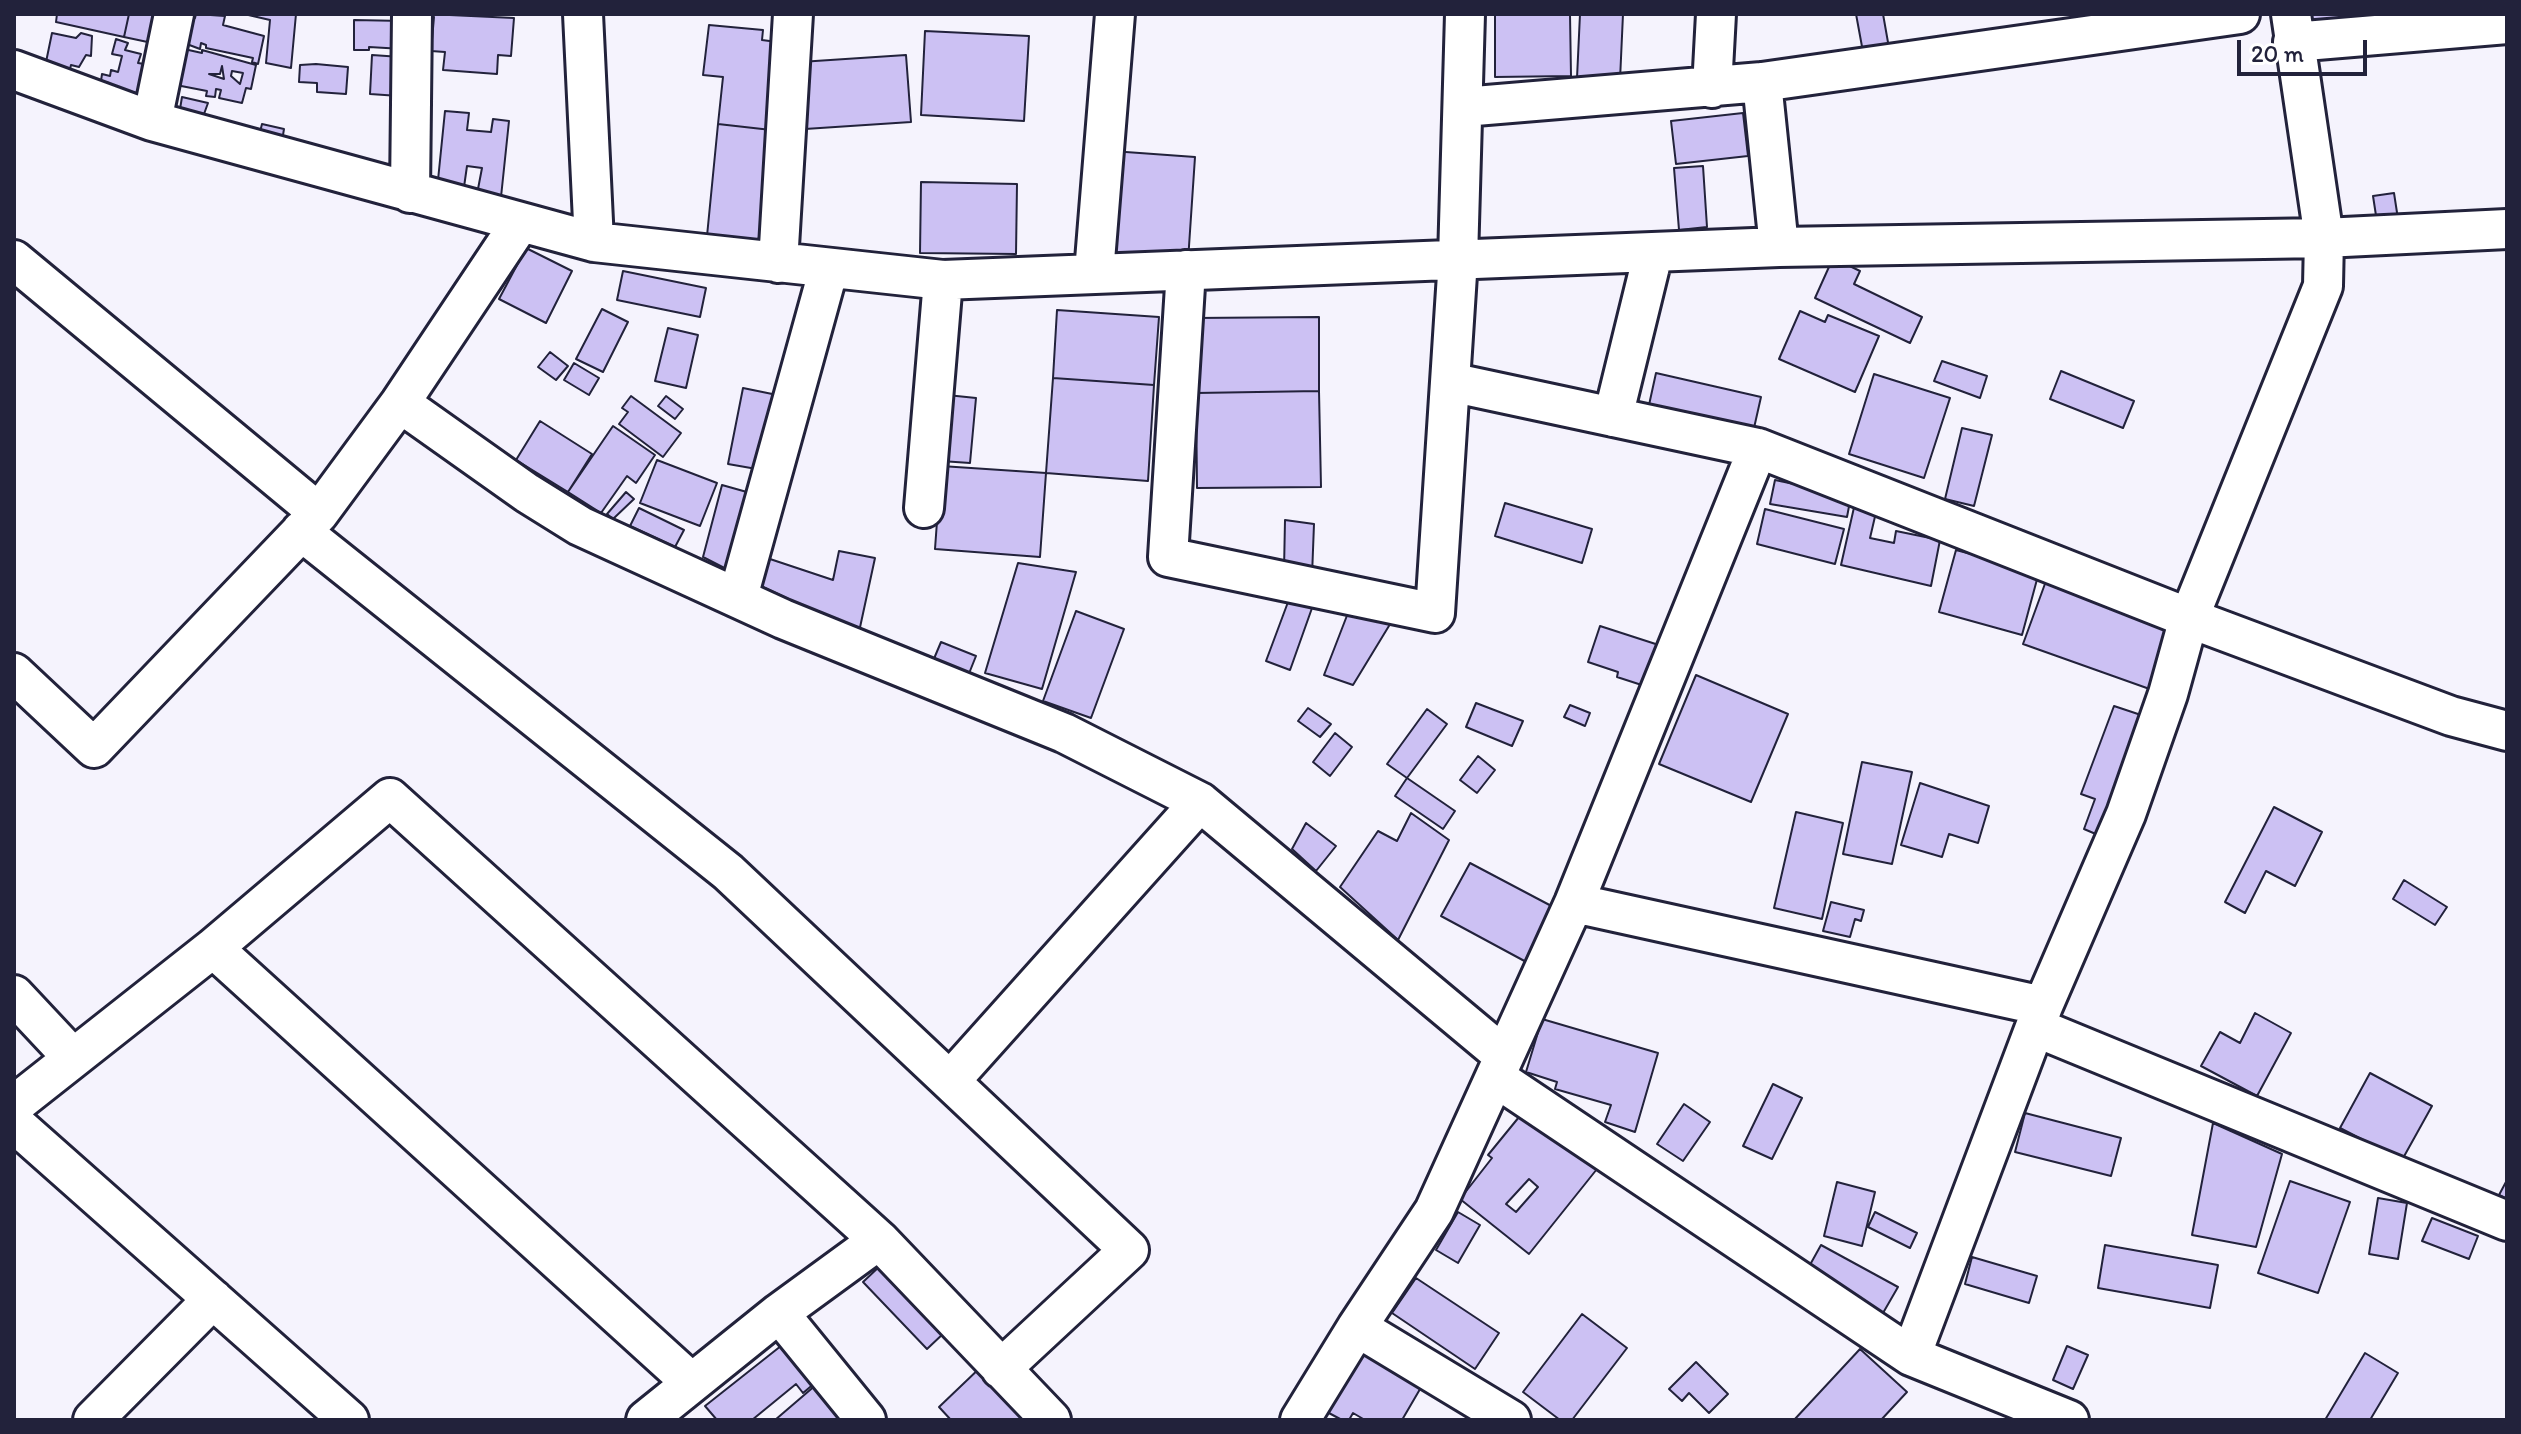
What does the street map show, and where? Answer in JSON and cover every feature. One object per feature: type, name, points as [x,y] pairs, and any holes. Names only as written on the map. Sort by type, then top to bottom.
[{"type":"street","points":[[152,121],[174,14]]},
{"type":"street","points":[[410,193],[412,14]]},
{"type":"street","points":[[583,14],[594,242]]},
{"type":"street","points":[[778,263],[793,14]]},
{"type":"street","points":[[1094,273],[1115,14]]},
{"type":"street","points":[[1186,270],[1168,557],[1435,613],[1458,259],[1465,14]]},
{"type":"street","points":[[1712,88],[1716,14]]},
{"type":"street","points":[[1463,107],[1712,88],[2240,14]]},
{"type":"street","points":[[1911,1356],[2039,1016],[2126,814],[2168,694],[2189,618],[2323,286],[2324,238],[2292,28],[2507,24]]},
{"type":"street","points":[[14,70],[152,121],[594,242],[943,280],[1779,247],[2324,238],[2507,229]]},
{"type":"street","points":[[1762,82],[1779,247]]},
{"type":"street","points":[[14,673],[94,748],[310,522],[400,403],[520,223]]},
{"type":"street","points":[[1613,417],[1653,254]]},
{"type":"street","points":[[14,260],[310,522],[728,872],[1129,1250],[1001,1369]]},
{"type":"street","points":[[738,597],[829,268]]},
{"type":"street","points":[[924,508],[943,280]]},
{"type":"street","points":[[1450,382],[1758,448],[2189,618],[2451,716],[2507,731]]},
{"type":"street","points":[[400,403],[580,526],[738,597],[1064,733],[1200,802],[1500,1067],[1911,1356],[2069,1420]]},
{"type":"street","points":[[1300,1420],[1434,1211],[1574,903],[1758,448]]},
{"type":"street","points":[[14,1105],[213,948],[390,798],[879,1240],[1051,1420]]},
{"type":"street","points":[[950,1081],[1200,802]]},
{"type":"street","points":[[1574,903],[2039,1016],[2507,1221]]},
{"type":"street","points":[[213,948],[692,1383]]},
{"type":"street","points":[[14,995],[73,1058]]},
{"type":"street","points":[[14,1123],[349,1420]]},
{"type":"street","points":[[646,1420],[779,1313],[879,1240]]},
{"type":"street","points":[[93,1420],[213,1299]]},
{"type":"street","points":[[779,1313],[866,1420]]},
{"type":"street","points":[[1357,1327],[1511,1420]]},
{"type":"building","points":[[57,14],[129,14],[124,37],[56,22]]},
{"type":"building","points":[[129,14],[163,14],[157,44],[124,37]]},
{"type":"building","points":[[196,14],[225,16],[223,25],[264,36],[258,64],[252,62],[253,58],[206,48],[201,43],[200,49],[184,43],[189,16],[195,18]]},
{"type":"building","points":[[244,14],[296,14],[291,68],[266,63],[270,20]]},
{"type":"building","points":[[428,14],[514,18],[511,56],[498,55],[497,74],[443,70],[445,52],[431,51],[434,17]]},
{"type":"building","points":[[1495,14],[1570,14],[1571,76],[1495,77]]},
{"type":"building","points":[[1580,14],[1623,14],[1620,80],[1577,78]]},
{"type":"building","points":[[1856,14],[1883,14],[1889,48],[1863,52]]},
{"type":"building","points":[[2307,14],[2403,14],[2308,37]]},
{"type":"building","points":[[354,20],[404,21],[403,49],[369,47],[369,50],[354,50]]},
{"type":"building","points":[[709,25],[763,30],[762,40],[777,42],[780,131],[718,124],[723,77],[703,75]]},
{"type":"building","points":[[925,31],[1029,36],[1024,121],[921,115]]},
{"type":"building","points":[[52,33],[76,38],[81,33],[92,36],[91,56],[86,55],[79,67],[71,65],[70,69],[46,62]]},
{"type":"building","points":[[116,39],[128,43],[125,50],[141,54],[138,63],[144,64],[141,74],[148,76],[141,102],[107,93],[109,83],[101,81],[102,74],[110,76],[111,70],[118,72],[122,56],[112,54]]},
{"type":"building","points":[[184,49],[202,53],[202,50],[256,65],[251,89],[246,88],[242,103],[219,98],[221,90],[216,89],[215,97],[206,96],[207,91],[176,85]],"holes":[[[222,66],[224,79],[209,74],[220,74]],[[232,71],[243,73],[240,84],[231,76]]]},
{"type":"building","points":[[372,55],[401,57],[399,96],[370,94]]},
{"type":"building","points":[[906,55],[911,122],[805,129],[800,62]]},
{"type":"building","points":[[300,65],[348,67],[346,94],[317,92],[317,83],[299,82]]},
{"type":"building","points":[[182,97],[208,103],[204,114],[198,113],[196,122],[186,119],[188,111],[180,109]]},
{"type":"building","points":[[445,111],[469,113],[467,130],[491,132],[493,119],[509,121],[501,197],[437,190]],"holes":[[[467,166],[482,168],[478,189],[464,187]]]},
{"type":"building","points":[[1743,113],[1748,156],[1676,164],[1671,121]]},
{"type":"building","points":[[262,124],[284,129],[282,141],[259,136]]},
{"type":"building","points":[[718,124],[780,131],[769,243],[707,236]]},
{"type":"building","points":[[1112,151],[1195,157],[1188,261],[1104,255]]},
{"type":"building","points":[[1703,166],[1707,227],[1679,230],[1674,168]]},
{"type":"building","points":[[921,182],[1017,184],[1016,254],[920,253]]},
{"type":"building","points":[[2394,193],[2398,219],[2377,222],[2373,196]]},
{"type":"building","points":[[526,248],[572,271],[546,323],[499,299]]},
{"type":"building","points":[[1833,258],[1860,271],[1854,284],[1922,317],[1910,343],[1815,298]]},
{"type":"building","points":[[623,271],[706,288],[700,317],[617,300]]},
{"type":"building","points":[[602,309],[628,322],[603,372],[576,359]]},
{"type":"building","points":[[1057,310],[1159,317],[1154,385],[1053,378]]},
{"type":"building","points":[[1800,311],[1825,322],[1828,315],[1879,336],[1855,392],[1779,359]]},
{"type":"building","points":[[1319,317],[1319,391],[1196,393],[1194,318]]},
{"type":"building","points":[[668,328],[698,335],[686,388],[655,381]]},
{"type":"building","points":[[550,352],[568,366],[556,380],[538,367]]},
{"type":"building","points":[[1942,361],[1987,376],[1980,398],[1934,381]]},
{"type":"building","points":[[574,363],[599,378],[589,395],[564,380]]},
{"type":"building","points":[[2061,371],[2134,401],[2123,428],[2050,399]]},
{"type":"building","points":[[1656,373],[1761,397],[1754,428],[1649,405]]},
{"type":"building","points":[[1874,374],[1950,398],[1924,478],[1849,454]]},
{"type":"building","points":[[1053,378],[1154,385],[1148,481],[1046,473]]},
{"type":"building","points":[[743,388],[782,396],[768,471],[728,464]]},
{"type":"building","points":[[1319,391],[1321,487],[1197,488],[1196,393]]},
{"type":"building","points":[[947,395],[976,398],[970,463],[941,461]]},
{"type":"building","points":[[631,396],[681,433],[663,457],[619,424],[628,412],[622,408]]},
{"type":"building","points":[[666,396],[683,409],[675,419],[658,406]]},
{"type":"building","points":[[540,421],[592,454],[568,492],[516,460]]},
{"type":"building","points":[[613,426],[655,455],[636,483],[627,476],[601,513],[568,492]]},
{"type":"building","points":[[1962,428],[1992,435],[1974,506],[1945,499]]},
{"type":"building","points":[[657,460],[717,483],[700,526],[640,503]]},
{"type":"building","points":[[941,466],[1046,473],[1040,557],[935,549]]},
{"type":"building","points":[[1775,480],[1832,492],[1850,501],[1847,517],[1770,504]]},
{"type":"building","points":[[722,485],[761,496],[738,575],[703,557]]},
{"type":"building","points":[[626,492],[634,499],[613,519],[607,514]]},
{"type":"building","points":[[1505,503],[1592,529],[1582,563],[1495,536]]},
{"type":"building","points":[[1855,503],[1877,508],[1870,538],[1894,543],[1896,531],[1940,540],[1931,586],[1841,565]]},
{"type":"building","points":[[639,508],[684,530],[675,547],[630,526]]},
{"type":"building","points":[[1765,509],[1844,529],[1835,564],[1757,544]]},
{"type":"building","points":[[1285,520],[1314,524],[1312,576],[1284,570]]},
{"type":"building","points":[[1956,550],[2039,572],[2022,635],[1939,612]]},
{"type":"building","points":[[839,551],[875,558],[859,632],[750,581],[758,555],[833,580]]},
{"type":"building","points":[[1018,563],[1076,572],[1042,689],[985,673]]},
{"type":"building","points":[[2046,581],[2180,630],[2158,692],[2023,644]]},
{"type":"building","points":[[1294,586],[1317,594],[1290,670],[1266,661]]},
{"type":"building","points":[[1353,600],[1395,616],[1353,685],[1324,675]]},
{"type":"building","points":[[1076,611],[1124,629],[1091,718],[1043,701]]},
{"type":"building","points":[[1600,626],[1668,648],[1654,689],[1617,677],[1618,672],[1588,662]]},
{"type":"building","points":[[941,642],[976,656],[968,676],[933,661]]},
{"type":"building","points":[[1696,675],[1788,714],[1751,802],[1659,764]]},
{"type":"building","points":[[1476,703],[1523,721],[1512,746],[1466,727]]},
{"type":"building","points":[[1570,705],[1590,713],[1585,726],[1564,717]]},
{"type":"building","points":[[2114,706],[2144,716],[2098,835],[2084,829],[2095,799],[2081,794]]},
{"type":"building","points":[[1308,708],[1331,724],[1320,737],[1298,721]]},
{"type":"building","points":[[1427,709],[1447,724],[1407,778],[1387,764]]},
{"type":"building","points":[[1335,733],[1352,747],[1330,776],[1313,762]]},
{"type":"building","points":[[1478,756],[1495,770],[1477,793],[1460,780]]},
{"type":"building","points":[[1862,762],[1912,772],[1892,864],[1843,854]]},
{"type":"building","points":[[1407,778],[1455,811],[1443,829],[1395,796]]},
{"type":"building","points":[[1920,783],[1989,806],[1978,843],[1949,834],[1942,857],[1901,845]]},
{"type":"building","points":[[2274,807],[2322,832],[2295,886],[2266,871],[2245,913],[2225,902]]},
{"type":"building","points":[[1796,812],[1843,823],[1822,919],[1774,908]]},
{"type":"building","points":[[1411,813],[1449,840],[1398,940],[1340,887],[1378,831],[1397,841]]},
{"type":"building","points":[[1306,823],[1336,846],[1316,871],[1292,849]]},
{"type":"building","points":[[1470,863],[1559,910],[1530,964],[1441,916]]},
{"type":"building","points":[[2404,880],[2447,907],[2435,925],[2393,899]]},
{"type":"building","points":[[1831,902],[1864,910],[1861,921],[1855,919],[1850,937],[1823,931]]},
{"type":"building","points":[[2255,1013],[2291,1033],[2257,1096],[2201,1066],[2220,1032],[2240,1043]]},
{"type":"building","points":[[1542,1019],[1658,1053],[1635,1132],[1605,1122],[1611,1105],[1555,1089],[1557,1082],[1526,1072]]},
{"type":"building","points":[[2370,1073],[2432,1106],[2402,1160],[2340,1128]]},
{"type":"building","points":[[1773,1084],[1802,1098],[1772,1159],[1743,1146]]},
{"type":"building","points":[[1684,1104],[1710,1122],[1683,1161],[1657,1144]]},
{"type":"building","points":[[1528,1106],[1601,1164],[1529,1254],[1460,1199],[1492,1158],[1488,1155]],"holes":[[[1529,1179],[1538,1187],[1516,1212],[1506,1204]]]},
{"type":"building","points":[[2025,1113],[2121,1138],[2111,1176],[2015,1152]]},
{"type":"building","points":[[2213,1123],[2282,1154],[2256,1247],[2192,1235]]},
{"type":"building","points":[[2507,1180],[2507,1199],[2499,1195]]},
{"type":"building","points":[[2290,1181],[2350,1202],[2318,1293],[2258,1273]]},
{"type":"building","points":[[1837,1182],[1875,1192],[1862,1246],[1824,1236]]},
{"type":"building","points":[[2378,1198],[2407,1203],[2398,1259],[2369,1254]]},
{"type":"building","points":[[1458,1212],[1480,1225],[1458,1263],[1436,1250]]},
{"type":"building","points":[[1875,1212],[1917,1233],[1910,1248],[1868,1227]]},
{"type":"building","points":[[2432,1218],[2478,1236],[2469,1259],[2422,1241]]},
{"type":"building","points":[[1821,1245],[1898,1287],[1883,1313],[1806,1272]]},
{"type":"building","points":[[2105,1245],[2218,1265],[2210,1308],[2098,1288]]},
{"type":"building","points":[[1972,1257],[2037,1276],[2029,1303],[1965,1284]]},
{"type":"building","points":[[881,1265],[945,1332],[927,1349],[863,1282]]},
{"type":"building","points":[[1416,1278],[1499,1333],[1475,1369],[1392,1313]]},
{"type":"building","points":[[1582,1314],[1627,1348],[1572,1420],[1560,1420],[1523,1392]]},
{"type":"building","points":[[1370,1337],[1430,1372],[1402,1420],[1365,1420],[1353,1413],[1349,1420],[1342,1420],[1327,1412]]},
{"type":"building","points":[[791,1338],[822,1377],[803,1393],[796,1384],[752,1420],[717,1420],[705,1406]]},
{"type":"building","points":[[2067,1346],[2088,1355],[2073,1389],[2053,1380]]},
{"type":"building","points":[[1860,1349],[1907,1392],[1881,1420],[1794,1420]]},
{"type":"building","points":[[2365,1353],[2398,1373],[2370,1420],[2325,1420]]},
{"type":"building","points":[[1696,1362],[1728,1394],[1709,1413],[1689,1393],[1682,1401],[1669,1389]]},
{"type":"building","points":[[984,1364],[1038,1420],[951,1420],[939,1407]]},
{"type":"building","points":[[824,1378],[848,1420],[775,1420]]}]
